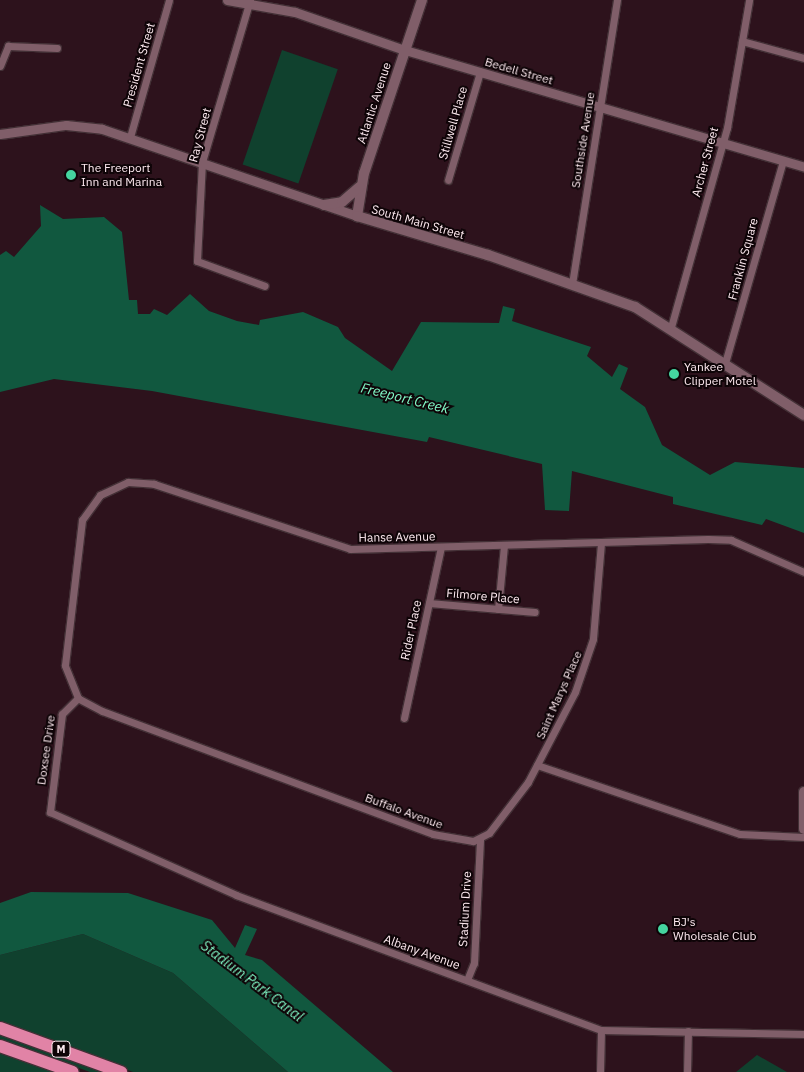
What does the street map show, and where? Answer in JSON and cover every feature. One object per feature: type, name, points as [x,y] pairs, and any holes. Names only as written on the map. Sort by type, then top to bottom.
[{"type":"highway","name":"M","points":[[0,1028],[121,1072]]},
{"type":"highway","name":"M","points":[[0,1046],[73,1072]]},
{"type":"main road","name":"Atlantic Avenue","points":[[356,216],[360,186],[422,0]]},
{"type":"main road","points":[[324,205],[342,202],[360,186]]},
{"type":"main road","name":"South Main Street","points":[[356,216],[572,284],[635,307],[671,327],[804,415]]},
{"type":"main road","points":[[804,792],[804,829]]},
{"type":"street","name":"President Street","points":[[130,137],[169,0]]},
{"type":"street","name":"Bedell Street","points":[[227,0],[250,2],[295,12],[405,50],[804,167]]},
{"type":"street","name":"Southside Avenue","points":[[572,284],[617,0]]},
{"type":"street","name":"Archer Street","points":[[671,327],[722,143],[749,0]]},
{"type":"street","name":"Ray Street","points":[[250,2],[202,162],[197,261],[265,286]]},
{"type":"street","points":[[742,41],[804,58]]},
{"type":"street","points":[[0,66],[8,46],[57,48]]},
{"type":"street","name":"Stillwell Place","points":[[448,180],[480,72]]},
{"type":"street","name":"South Main Street","points":[[0,134],[66,125],[130,137],[356,216]]},
{"type":"street","name":"Franklin Square","points":[[725,363],[783,161]]},
{"type":"street","name":"Hanse Avenue","points":[[78,698],[64,655],[85,513],[100,495],[136,481],[336,547],[441,547],[731,540],[804,572]]},
{"type":"street","name":"Saint Marys Place","points":[[537,765],[589,658],[601,543]]},
{"type":"street","points":[[498,609],[504,545]]},
{"type":"street","name":"Rider Place","points":[[404,718],[441,547]]},
{"type":"street","name":"Filmore Place","points":[[428,603],[535,612]]},
{"type":"street","name":"Doxsee Drive","points":[[50,812],[62,714],[78,698]]},
{"type":"street","name":"Buffalo Avenue","points":[[78,698],[102,711],[433,834],[456,841],[480,839]]},
{"type":"street","points":[[480,839],[537,765],[740,834],[804,838]]},
{"type":"street","name":"Albany Avenue","points":[[50,812],[236,895],[601,1030],[804,1034]]},
{"type":"street","name":"Stadium Drive","points":[[467,980],[474,962],[480,839]]},
{"type":"street","points":[[600,1072],[601,1030]]},
{"type":"street","points":[[687,1072],[688,1031]]},
{"type":"shaded area","points":[[282,50],[338,69],[298,184],[243,164]]},
{"type":"shaded area","points":[[83,934],[173,973],[288,1072],[133,1072],[0,1022],[0,955]]},
{"type":"shaded area","points":[[0,1035],[102,1072],[90,1072],[0,1040]]},
{"type":"shaded area","points":[[0,1053],[17,1059],[54,1072],[0,1072]]},
{"type":"shaded area","points":[[757,1055],[787,1072],[736,1072]]},
{"type":"water","name":"Freeport Creek","points":[[40,205],[63,219],[104,217],[122,232],[129,300],[137,300],[138,314],[150,314],[154,309],[167,315],[190,294],[209,311],[237,321],[259,325],[260,320],[303,312],[338,327],[345,338],[392,371],[421,322],[499,323],[503,306],[515,309],[512,321],[591,347],[587,356],[612,377],[619,364],[628,368],[620,389],[645,407],[662,445],[710,475],[735,462],[804,468],[804,533],[766,519],[762,525],[673,504],[673,497],[572,471],[569,511],[545,510],[542,464],[429,437],[427,442],[152,391],[54,379],[0,392],[0,255],[6,251],[14,257],[41,226]]},
{"type":"water","name":"Stadium Park Canal","points":[[31,892],[128,893],[212,920],[235,948],[245,925],[257,929],[245,955],[262,960],[393,1072],[288,1072],[173,973],[83,934],[0,955],[0,903]]},
{"type":"place","name":"The Freeport Inn and Marina","points":[[71,175]]},
{"type":"place","name":"Yankee Clipper Motel","points":[[674,374]]},
{"type":"place","name":"BJ's Wholesale Club","points":[[663,929]]}]
